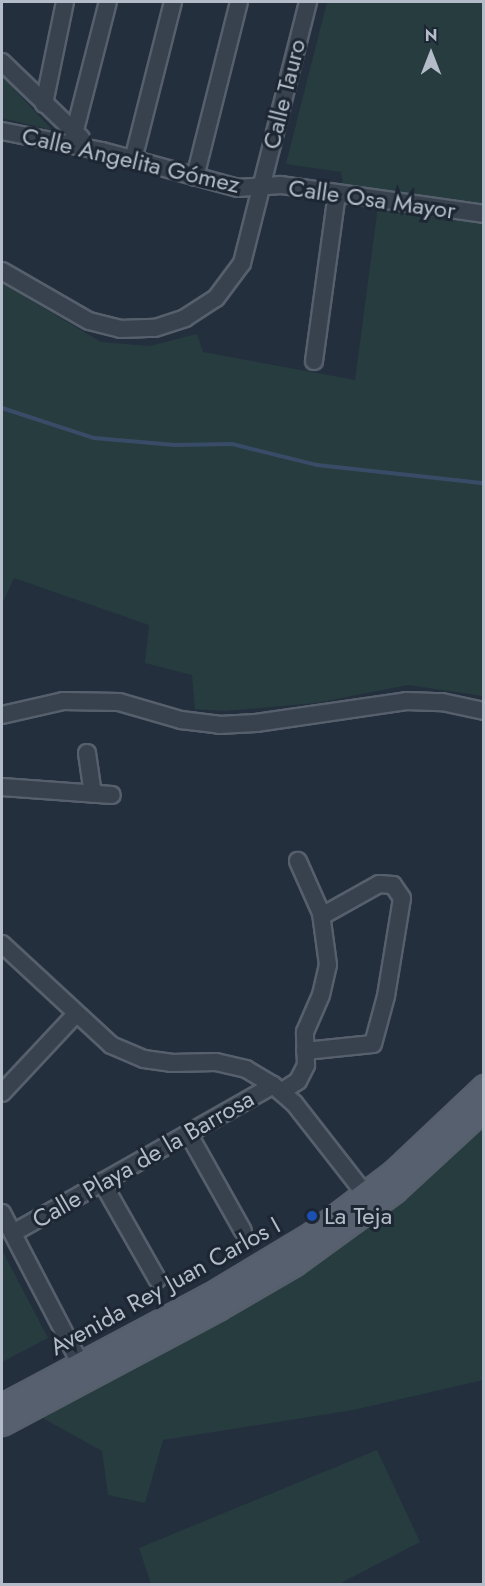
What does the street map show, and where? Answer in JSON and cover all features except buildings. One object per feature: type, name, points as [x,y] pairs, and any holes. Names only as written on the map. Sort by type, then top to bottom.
[{"type":"main road","name":"Avenida Rey Juan Carlos I","points":[[2,1405],[248,1273],[312,1233],[365,1194],[422,1146],[483,1086]]},
{"type":"main road","name":"Avenida Rey Juan Carlos I","points":[[2,1424],[218,1309],[295,1264],[399,1187],[483,1109]]},
{"type":"street","points":[[44,104],[64,2]]},
{"type":"street","points":[[74,134],[108,2]]},
{"type":"street","points":[[133,160],[173,2]]},
{"type":"street","points":[[195,177],[239,2]]},
{"type":"street","name":"Calle Tauro","points":[[2,271],[89,321],[120,329],[155,328],[185,318],[216,298],[242,263],[308,2]]},
{"type":"street","points":[[2,62],[74,134],[102,151]]},
{"type":"street","name":"Calle Angelita Gómez","points":[[2,131],[102,151],[238,188],[261,186]]},
{"type":"street","name":"Calle Osa Mayor","points":[[261,186],[281,185],[483,214]]},
{"type":"street","points":[[314,361],[337,194]]},
{"type":"street","points":[[2,715],[63,701],[119,702],[182,720],[219,725],[256,723],[406,701],[442,702],[483,711]]},
{"type":"street","points":[[87,753],[93,794]]},
{"type":"street","points":[[2,787],[112,795]]},
{"type":"street","name":"Calle Playa de la Barrosa","points":[[13,1233],[188,1133],[277,1088],[298,1081],[306,1065],[305,1032],[321,995],[328,965],[322,916],[298,861]]},
{"type":"street","points":[[306,1051],[372,1044],[386,996],[402,898],[393,885],[379,884],[322,916]]},
{"type":"street","points":[[3,948],[111,1045],[144,1059],[171,1063],[216,1062],[246,1069],[277,1088],[294,1103],[365,1194]]},
{"type":"street","points":[[2,1093],[76,1014]]},
{"type":"street","points":[[188,1133],[243,1231]]},
{"type":"street","points":[[102,1182],[157,1279]]},
{"type":"street","points":[[2,1213],[80,1363]]},
{"type":"green space","points":[[327,2],[483,2],[483,696],[408,685],[316,703],[224,711],[195,709],[192,675],[145,663],[149,625],[14,578],[2,604],[2,283],[101,342],[150,346],[197,334],[203,352],[355,380],[378,206],[344,190],[341,172],[286,164]]},
{"type":"green space","points":[[2,76],[52,130],[2,118]]},
{"type":"green space","points":[[483,1127],[483,1380],[353,1410],[163,1440],[145,1503],[108,1495],[102,1451],[39,1416],[215,1324],[297,1277],[416,1190]]},
{"type":"green space","points":[[2,1250],[48,1338],[2,1362]]},
{"type":"green space","points":[[377,1450],[420,1542],[339,1584],[151,1584],[139,1548]]},
{"type":"waterway","points":[[2,408],[94,438],[175,445],[232,444],[317,465],[484,483]]},
{"type":"place","name":"La Teja","points":[[312,1216]]}]
